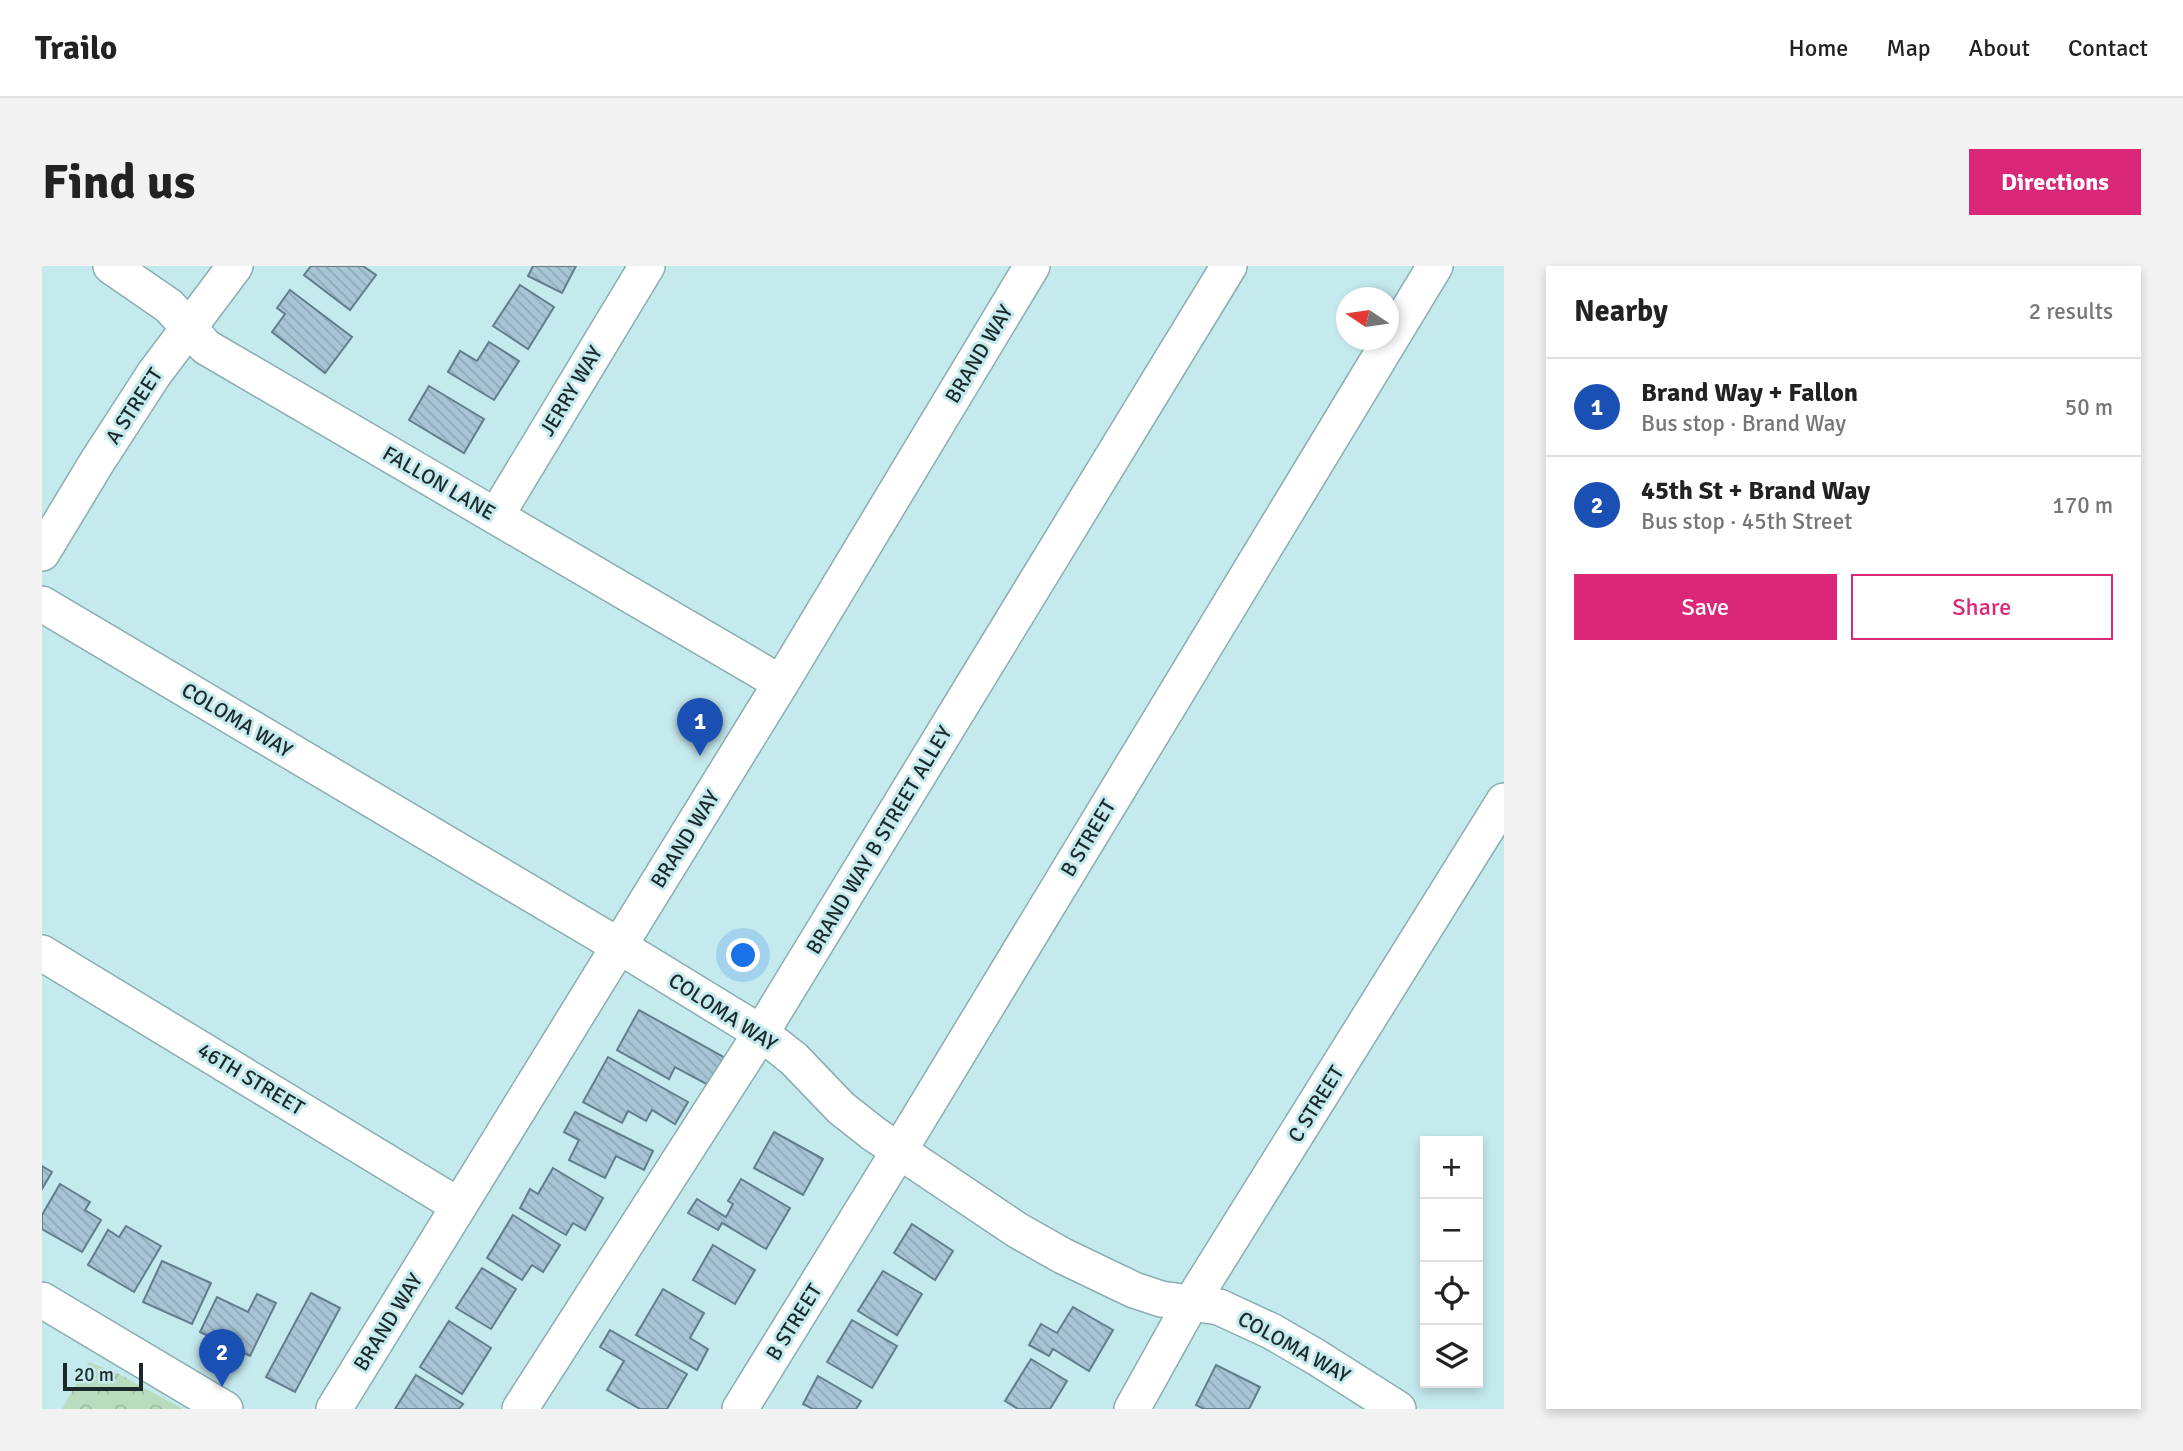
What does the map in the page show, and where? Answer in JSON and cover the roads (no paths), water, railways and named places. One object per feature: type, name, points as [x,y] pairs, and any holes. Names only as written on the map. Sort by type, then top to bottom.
[{"type":"street","name":"FALLON LANE","points":[[111,266],[169,306],[206,347],[780,683]]},
{"type":"street","name":"A STREET","points":[[42,553],[155,374],[235,266]]},
{"type":"street","name":"JERRY WAY","points":[[496,516],[647,266]]},
{"type":"street","name":"BRAND WAY","points":[[334,1409],[780,683],[1032,266]]},
{"type":"street","name":"BRAND WAY B STREET ALLEY","points":[[520,1409],[761,1033],[1229,266]]},
{"type":"street","name":"B STREET","points":[[740,1409],[1435,266]]},
{"type":"street","name":"COLOMA WAY","points":[[42,604],[761,1033],[794,1059],[841,1108],[899,1151],[1017,1230],[1063,1256],[1135,1290],[1161,1299],[1219,1307],[1271,1331],[1398,1409]]},
{"type":"street","name":"C STREET","points":[[1132,1409],[1191,1303],[1504,801]]},
{"type":"street","name":"46TH STREET","points":[[42,953],[459,1206]]},
{"type":"street","points":[[42,1300],[225,1409]]},
{"type":"place","name":"Brand Way + Fallon","points":[[700,756]]},
{"type":"place","name":"45th St + Brand Way","points":[[222,1387]]}]
